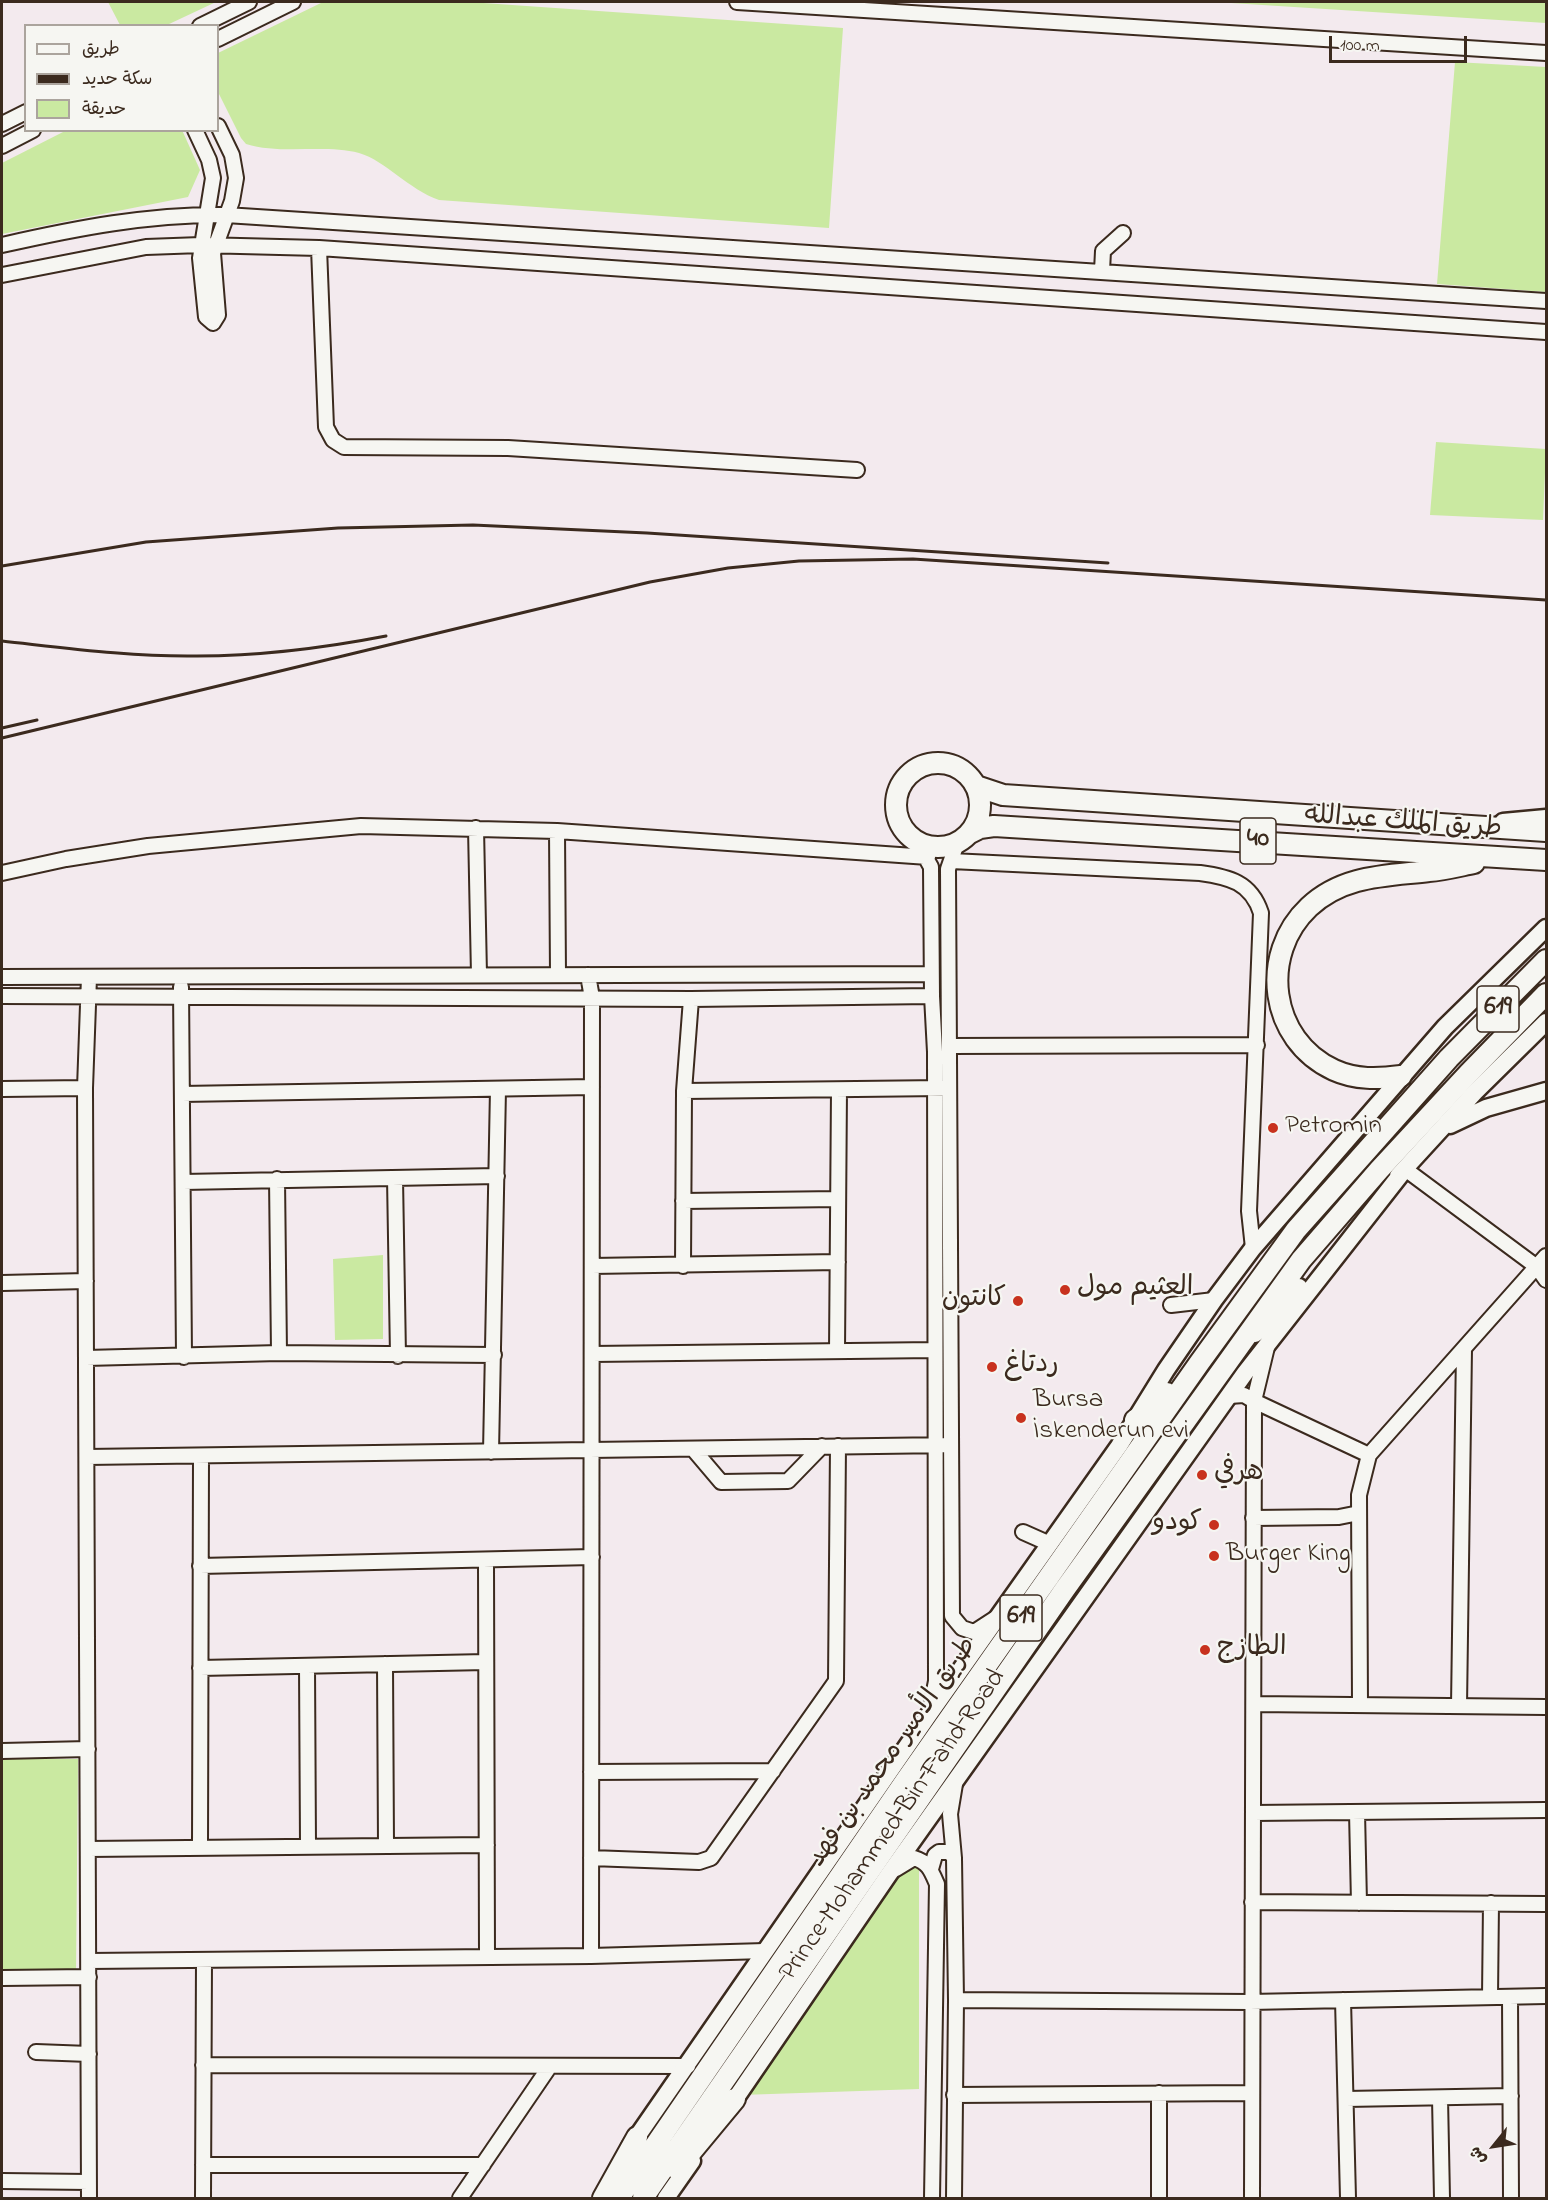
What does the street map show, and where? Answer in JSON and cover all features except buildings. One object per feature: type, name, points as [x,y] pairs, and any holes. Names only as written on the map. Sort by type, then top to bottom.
[{"type":"highway","points":[[943,763],[959,768],[976,786],[980,811],[959,846],[933,847],[922,850],[905,831],[896,808],[898,792],[906,777],[927,764],[943,763]]},
{"type":"highway","name":"طريق الملك عبدالله","points":[[976,786],[1003,795],[1546,831]]},
{"type":"highway","name":"طريق الملك عبدالله","points":[[959,846],[980,828],[994,826],[1546,860]]},
{"type":"highway","points":[[1401,1076],[1365,1078],[1334,1070],[1311,1056],[1290,1030],[1280,1009],[1275,978],[1280,950],[1289,931],[1310,906],[1339,887],[1377,875],[1430,871],[1497,858]]},
{"type":"highway","name":"طريق الأمير محمد بن فهد","points":[[618,2199],[906,1780],[1200,1362],[1296,1230],[1449,1058],[1546,960]]},
{"type":"highway","name":"طريق الأمير محمد بن فهد","points":[[643,2199],[911,1809],[1237,1346],[1301,1260],[1379,1170],[1546,994]]},
{"type":"highway","points":[[1135,1420],[1152,1409],[1179,1377],[1200,1362]]},
{"type":"highway","points":[[652,2199],[735,2099]]},
{"type":"highway","points":[[603,2199],[638,2137]]},
{"type":"main road","points":[[1473,826],[1546,818]]},
{"type":"main road","name":"Prince Mohammed Bin Fahd Road","points":[[594,2199],[930,1713],[1050,1544],[1214,1300],[1253,1248],[1444,1027],[1546,928]]},
{"type":"main road","points":[[1237,1346],[1262,1329],[1441,1129],[1546,1022]]},
{"type":"main road","points":[[1441,1129],[1486,1108],[1546,1090]]},
{"type":"main road","name":"Prince Mohammed Bin Fahd Road","points":[[666,2199],[889,1874],[1228,1396],[1405,1169]]},
{"type":"street","points":[[204,24],[249,2]]},
{"type":"street","points":[[219,39],[293,2]]},
{"type":"street","points":[[737,2],[1546,53]]},
{"type":"street","points":[[2,124],[24,113]]},
{"type":"street","points":[[196,132],[209,160],[213,178],[201,245],[206,317],[213,323],[218,315],[213,260],[215,245],[235,191],[235,166],[219,128]]},
{"type":"street","points":[[2,146],[29,132]]},
{"type":"street","points":[[2,245],[88,226],[143,217],[207,214],[1546,301]]},
{"type":"street","points":[[1102,271],[1103,252],[1123,233]]},
{"type":"street","points":[[2,275],[146,247],[215,245],[319,248],[1546,332]]},
{"type":"street","points":[[319,248],[326,427],[338,444],[344,447],[508,448],[857,470]]},
{"type":"street","points":[[2,873],[66,859],[148,846],[361,826],[556,831],[922,850],[931,867],[931,974],[935,1087],[935,1350],[952,1616],[962,1628],[974,1632],[998,1616]]},
{"type":"street","points":[[476,828],[478,975]]},
{"type":"street","points":[[556,831],[558,975]]},
{"type":"street","points":[[930,1713],[936,1681],[950,1088],[948,869],[959,846],[1200,873],[1231,878],[1251,892],[1261,913],[1249,1211],[1253,1248]]},
{"type":"street","points":[[2,977],[931,974]]},
{"type":"street","points":[[588,975],[592,998],[591,1956]]},
{"type":"street","points":[[89,976],[85,1088],[90,2199]]},
{"type":"street","points":[[181,976],[184,1357]]},
{"type":"street","points":[[2,996],[692,999],[932,996]]},
{"type":"street","points":[[683,1266],[684,1091],[692,999]]},
{"type":"street","points":[[950,1046],[1257,1045]]},
{"type":"street","points":[[182,1094],[592,1087]]},
{"type":"street","points":[[2,1089],[85,1088]]},
{"type":"street","points":[[684,1091],[950,1088]]},
{"type":"street","points":[[491,1452],[498,1089]]},
{"type":"street","points":[[837,1351],[839,1090]]},
{"type":"street","points":[[1405,1169],[1537,1267],[1546,1280]]},
{"type":"street","points":[[183,1182],[497,1176]]},
{"type":"street","points":[[395,1178],[398,1356]]},
{"type":"street","points":[[277,1179],[279,1353]]},
{"type":"street","points":[[683,1201],[838,1199]]},
{"type":"street","points":[[1360,1705],[1359,1495],[1370,1455],[1546,1256]]},
{"type":"street","points":[[592,1266],[838,1262]]},
{"type":"street","points":[[2,1283],[86,1281]]},
{"type":"street","points":[[1171,1305],[1214,1300]]},
{"type":"street","points":[[1252,2199],[1254,1401],[1268,1342]]},
{"type":"street","points":[[1459,1706],[1464,1349]]},
{"type":"street","points":[[592,1354],[935,1350]]},
{"type":"street","points":[[87,1358],[279,1353],[398,1356],[494,1355]]},
{"type":"street","points":[[1228,1396],[1244,1395],[1370,1455]]},
{"type":"street","points":[[87,1457],[942,1445]]},
{"type":"street","points":[[693,1449],[721,1482],[788,1482],[822,1446]]},
{"type":"street","points":[[591,1858],[699,1862],[711,1858],[836,1681],[838,1446]]},
{"type":"street","points":[[200,1846],[201,1456]]},
{"type":"street","points":[[1253,1518],[1339,1517],[1359,1513]]},
{"type":"street","points":[[1023,1532],[1050,1544]]},
{"type":"street","points":[[200,1566],[592,1557]]},
{"type":"street","points":[[486,1561],[487,1957]]},
{"type":"street","points":[[200,1668],[486,1662]]},
{"type":"street","points":[[385,1664],[386,1846]]},
{"type":"street","points":[[307,1666],[308,1846]]},
{"type":"street","points":[[1254,1704],[1546,1707]]},
{"type":"street","points":[[2,1750],[88,1749]]},
{"type":"street","points":[[591,1772],[773,1771]]},
{"type":"street","points":[[954,2199],[956,2000],[954,1858],[950,1814],[957,1778]]},
{"type":"street","points":[[1253,1813],[1546,1810]]},
{"type":"street","points":[[1357,1812],[1359,1903]]},
{"type":"street","points":[[88,1849],[200,1846],[487,1845]]},
{"type":"street","points":[[931,1869],[935,1855],[939,1851],[950,1852],[954,1858]]},
{"type":"street","points":[[889,1874],[904,1862],[914,1858],[924,1861],[931,1869],[937,1884],[932,2199]]},
{"type":"street","points":[[1252,1902],[1546,1904]]},
{"type":"street","points":[[1490,1997],[1491,1903]]},
{"type":"street","points":[[89,1961],[591,1956],[765,1951]]},
{"type":"street","points":[[202,2199],[204,1960]]},
{"type":"street","points":[[2,1978],[89,1977]]},
{"type":"street","points":[[956,2000],[1251,2002],[1546,1996]]},
{"type":"street","points":[[1510,1997],[1511,2199]]},
{"type":"street","points":[[1343,2000],[1348,2199]]},
{"type":"street","points":[[36,2052],[89,2054]]},
{"type":"street","points":[[203,2065],[688,2066]]},
{"type":"street","points":[[460,2199],[550,2066]]},
{"type":"street","points":[[1159,2093],[1159,2199]]},
{"type":"street","points":[[954,2095],[1251,2093]]},
{"type":"street","points":[[1346,2099],[1511,2096]]},
{"type":"street","points":[[1440,2098],[1442,2199]]},
{"type":"street","points":[[203,2165],[483,2165]]},
{"type":"street","points":[[2,2181],[89,2182]]},
{"type":"green space","points":[[108,2],[216,2],[169,24],[119,24]]},
{"type":"green space","points":[[323,2],[469,2],[843,28],[829,228],[439,200],[417,189],[379,162],[359,153],[332,149],[274,149],[246,144],[219,94],[219,53]]},
{"type":"green space","points":[[1202,2],[1546,2],[1546,23],[1231,3]]},
{"type":"green space","points":[[1455,62],[1546,67],[1546,292],[1437,284]]},
{"type":"green space","points":[[63,132],[183,132],[200,170],[188,197],[2,234],[2,163]]},
{"type":"green space","points":[[1436,442],[1546,449],[1543,520],[1430,515]]},
{"type":"green space","points":[[383,1255],[383,1339],[335,1340],[333,1259]]},
{"type":"green space","points":[[2,1759],[78,1759],[76,1973],[2,1974]]},
{"type":"green space","points":[[902,1868],[919,1868],[919,2089],[741,2095]]},
{"type":"railway","points":[[2,566],[146,542],[338,528],[473,525],[647,533],[1108,563]]},
{"type":"railway","points":[[2,738],[650,582],[728,568],[799,561],[913,559],[1546,600]]},
{"type":"railway","points":[[2,641],[123,654],[197,656],[244,655],[292,650],[386,636]]},
{"type":"railway","points":[[2,728],[37,720]]},
{"type":"place","name":"Petromin","points":[[1273,1128]]},
{"type":"place","name":"العثيم مول","points":[[1065,1290]]},
{"type":"place","name":"كانتون","points":[[1018,1301]]},
{"type":"place","name":"ردتاغ","points":[[992,1367]]},
{"type":"place","name":"Bursa İskenderun evi","points":[[1021,1418]]},
{"type":"place","name":"هرفي","points":[[1202,1475]]},
{"type":"place","name":"كودو","points":[[1214,1525]]},
{"type":"place","name":"Burger King","points":[[1214,1556]]},
{"type":"place","name":"الطازج","points":[[1205,1650]]}]
